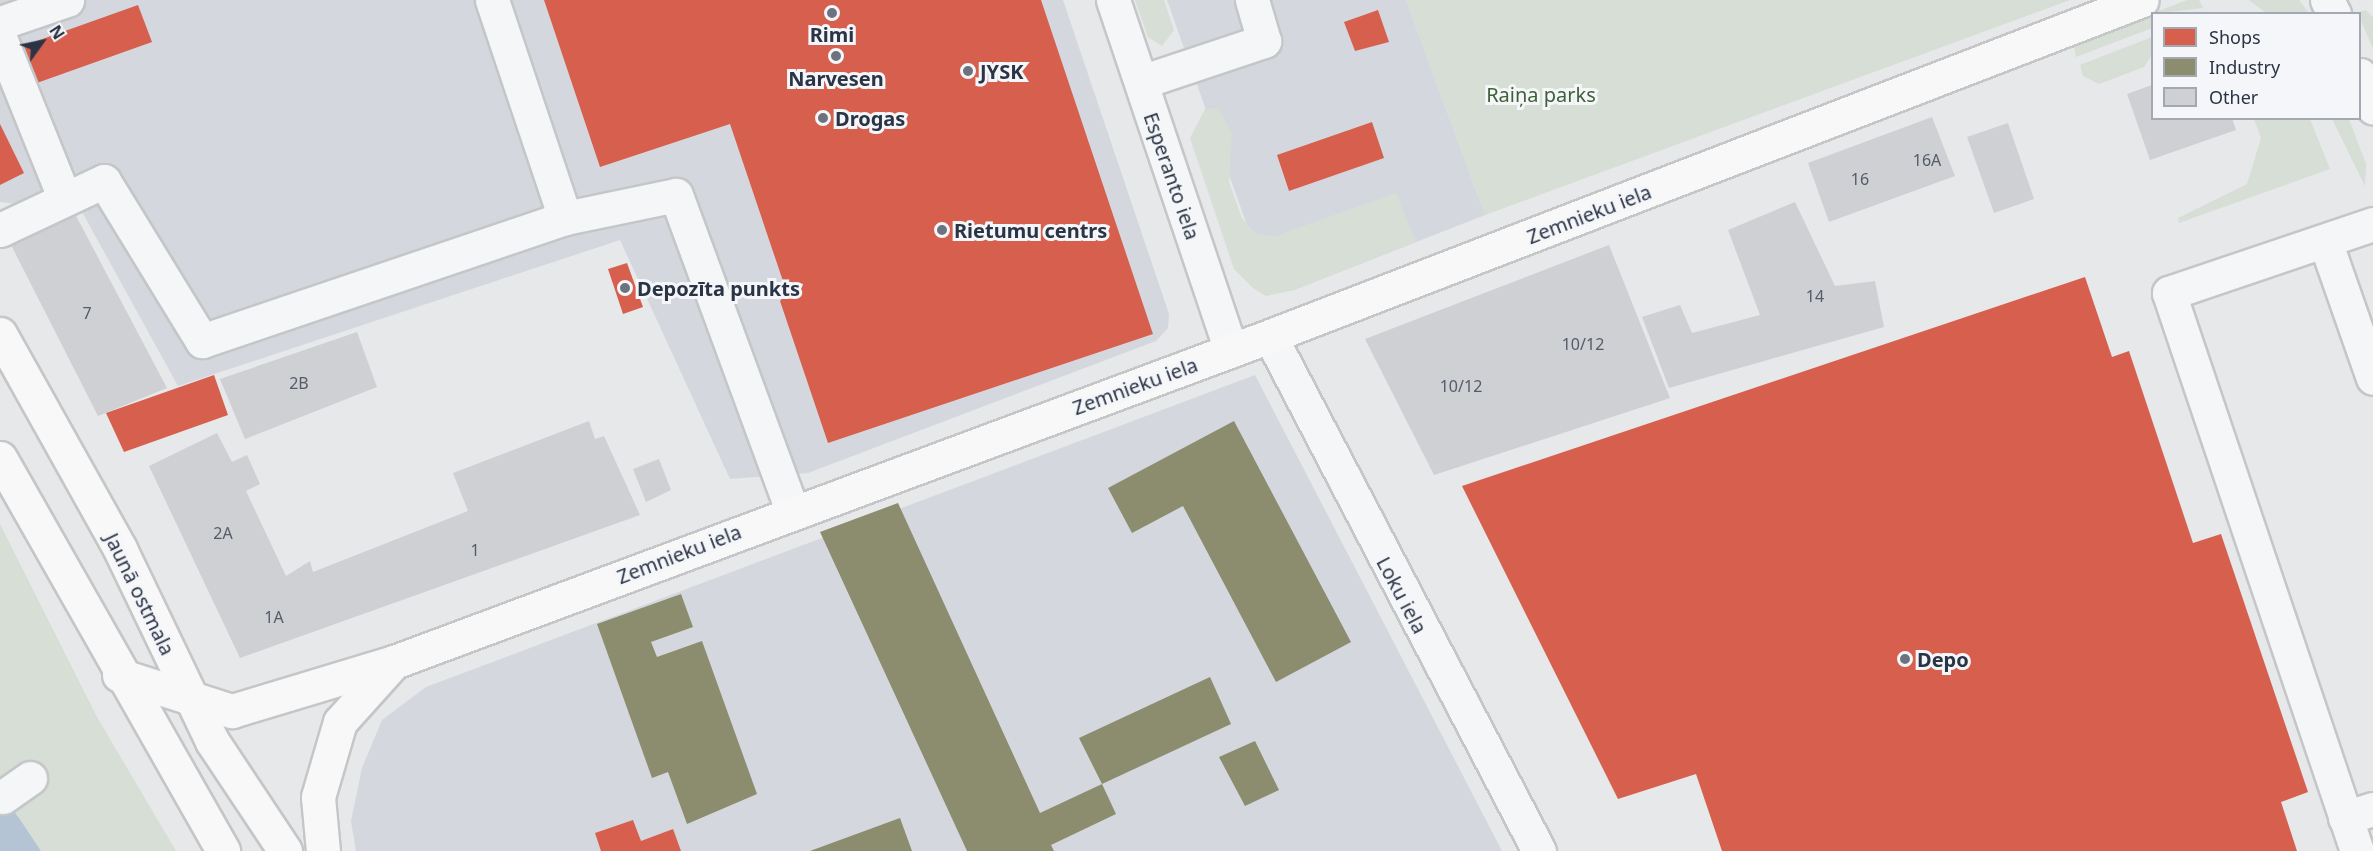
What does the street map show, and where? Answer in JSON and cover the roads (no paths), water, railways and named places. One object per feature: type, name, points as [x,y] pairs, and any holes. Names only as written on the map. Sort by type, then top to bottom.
[{"type":"main road","name":"Zemnieku iela","points":[[119,675],[232,711],[394,662],[792,511],[1231,351],[2142,0]]},
{"type":"main road","name":"Jaunā ostmala","points":[[0,334],[120,549],[189,697],[285,851]]},
{"type":"main road","points":[[0,458],[119,675],[223,851]]},
{"type":"main road","points":[[323,851],[318,797],[340,723],[394,662]]},
{"type":"street","points":[[0,23],[68,0]]},
{"type":"street","points":[[492,0],[565,218]]},
{"type":"street","name":"Esperanto iela","points":[[1113,0],[1231,351]]},
{"type":"street","points":[[1141,82],[1264,41],[1251,0]]},
{"type":"street","points":[[0,38],[64,197]]},
{"type":"street","points":[[2361,78],[2373,108]]},
{"type":"street","points":[[0,230],[64,197],[104,181],[202,341],[565,218],[676,195],[792,511]]},
{"type":"street","points":[[2357,851],[2359,814],[2169,293],[2373,224]]},
{"type":"street","points":[[2325,241],[2373,378]]},
{"type":"street","name":"Loku iela","points":[[1270,336],[1386,567],[1539,851]]},
{"type":"street","points":[[3,797],[30,778]]},
{"type":"water","points":[[0,792],[21,821],[41,851],[0,851]]},
{"type":"place","name":"Rimi","points":[[832,13]]},
{"type":"place","name":"Narvesen","points":[[836,56]]},
{"type":"place","name":"JYSK","points":[[968,71]]},
{"type":"place","name":"Drogas","points":[[823,118]]},
{"type":"place","name":"Rietumu centrs","points":[[942,230]]},
{"type":"place","name":"Depozīta punkts","points":[[625,288]]},
{"type":"place","name":"Depo","points":[[1905,659]]},
{"type":"park label","name":"Raiņa parks","points":[[1541,94]]}]
